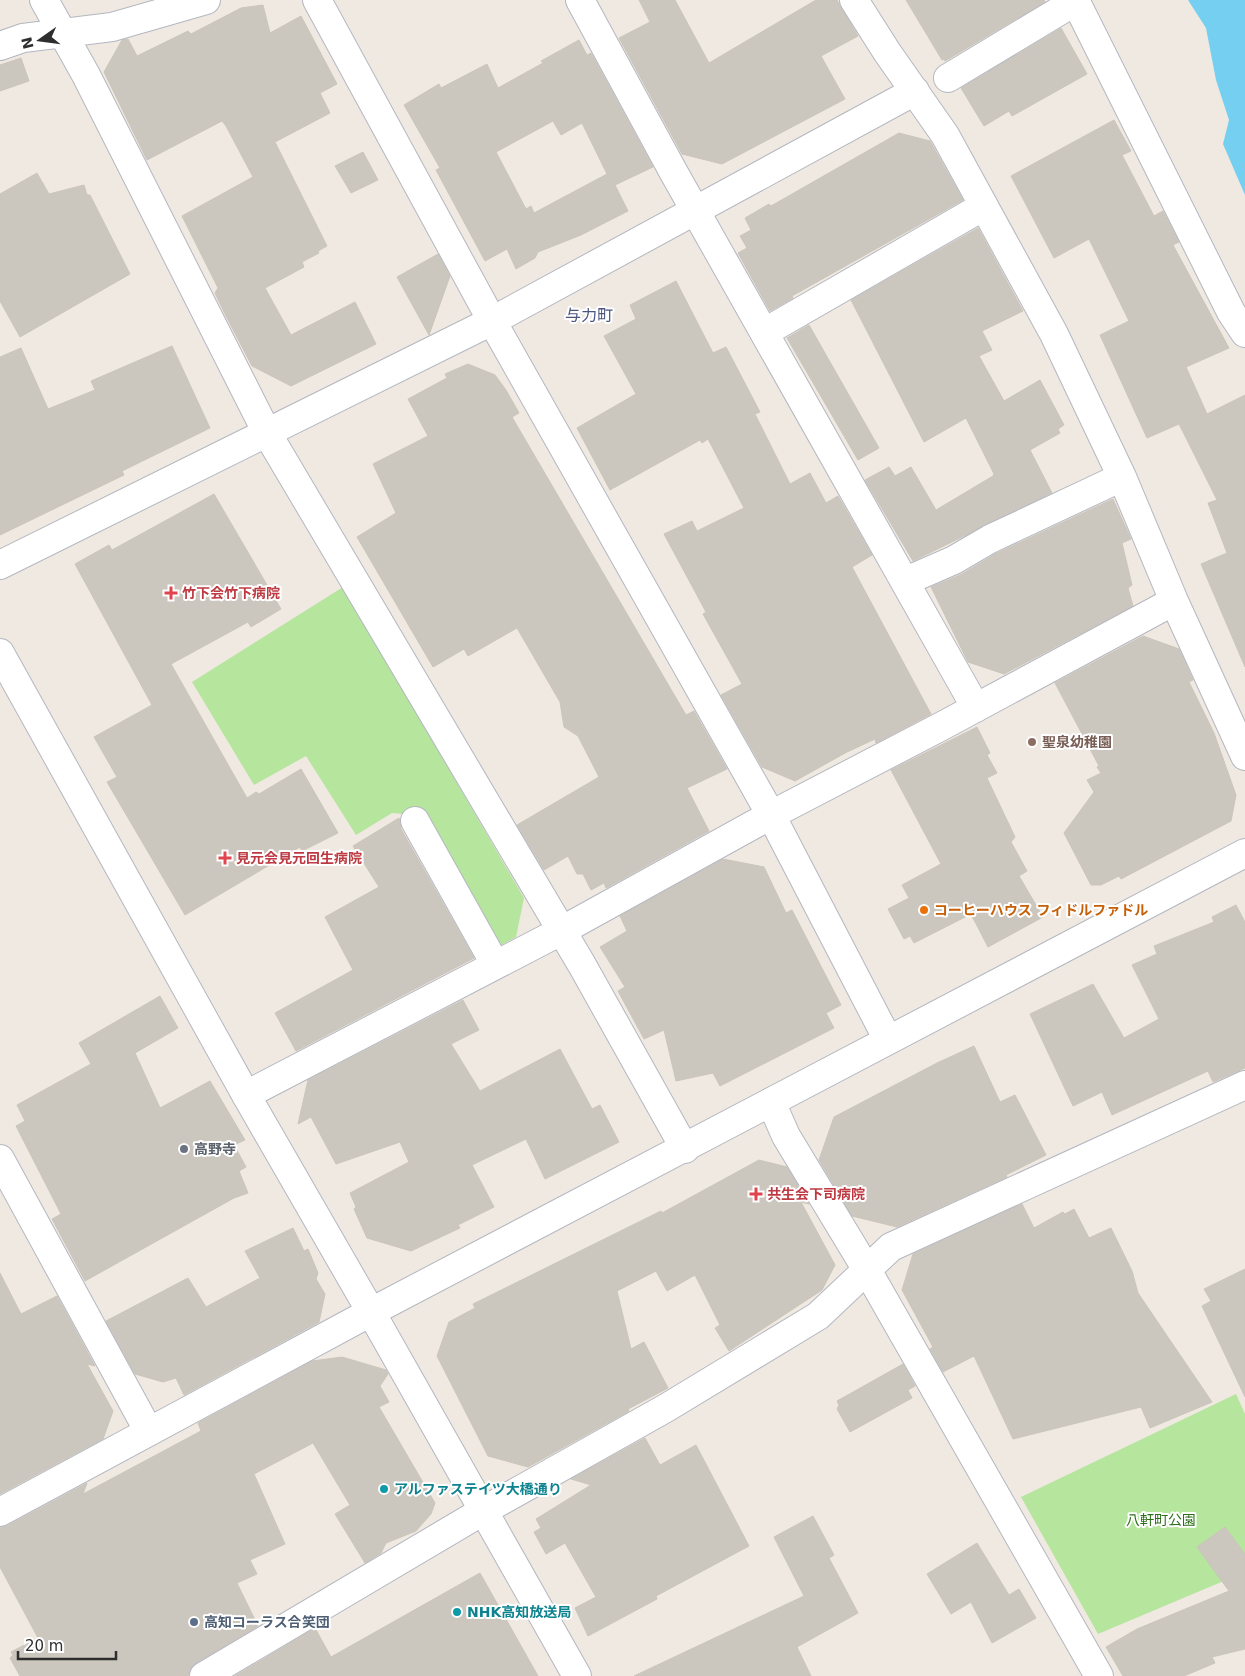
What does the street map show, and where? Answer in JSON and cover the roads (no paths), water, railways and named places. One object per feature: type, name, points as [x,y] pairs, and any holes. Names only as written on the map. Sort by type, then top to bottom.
[{"type":"street","points":[[44,0],[63,33],[267,433],[561,931],[685,1148]]},
{"type":"street","points":[[0,46],[23,38],[112,27],[206,0]]},
{"type":"street","points":[[317,0],[492,321],[771,815],[888,1040]]},
{"type":"street","points":[[580,0],[976,708]]},
{"type":"street","points":[[854,0],[946,135],[1054,334],[1122,476],[1174,601],[1245,756]]},
{"type":"street","points":[[948,78],[1076,0],[1231,312],[1245,333]]},
{"type":"street","points":[[0,565],[492,321],[915,92]]},
{"type":"street","points":[[764,332],[984,206]]},
{"type":"street","points":[[906,582],[954,560],[990,539],[1122,476]]},
{"type":"street","points":[[246,1095],[561,931],[771,815],[976,708],[1174,601]]},
{"type":"street","points":[[0,653],[246,1095],[577,1676]]},
{"type":"street","points":[[415,821],[495,964]]},
{"type":"street","points":[[0,1512],[148,1430],[371,1312],[1245,854]]},
{"type":"street","points":[[204,1676],[483,1511],[666,1408],[818,1316],[891,1247],[1245,1085]]},
{"type":"street","points":[[771,1102],[786,1136],[867,1270],[1099,1676]]},
{"type":"street","points":[[0,1159],[148,1430]]},
{"type":"water","points":[[1188,0],[1245,0],[1245,195],[1223,144],[1229,120],[1216,80],[1206,28]]},
{"type":"place","name":"竹下会竹下病院","points":[[171,593]]},
{"type":"place","name":"聖泉幼稚園","points":[[1032,742]]},
{"type":"place","name":"見元会見元回生病院","points":[[225,858]]},
{"type":"place","name":"コーヒーハウス フィドルファドル","points":[[924,910]]},
{"type":"place","name":"高野寺","points":[[184,1149]]},
{"type":"place","name":"共生会下司病院","points":[[756,1194]]},
{"type":"place","name":"アルファステイツ大橋通り","points":[[384,1489]]},
{"type":"place","name":"NHK高知放送局","points":[[457,1612]]},
{"type":"place","name":"高知コーラス合笑団","points":[[194,1622]]},
{"type":"district","name":"与力町","points":[[589,315]]},
{"type":"park label","name":"八軒町公園","points":[[1161,1520]]}]
